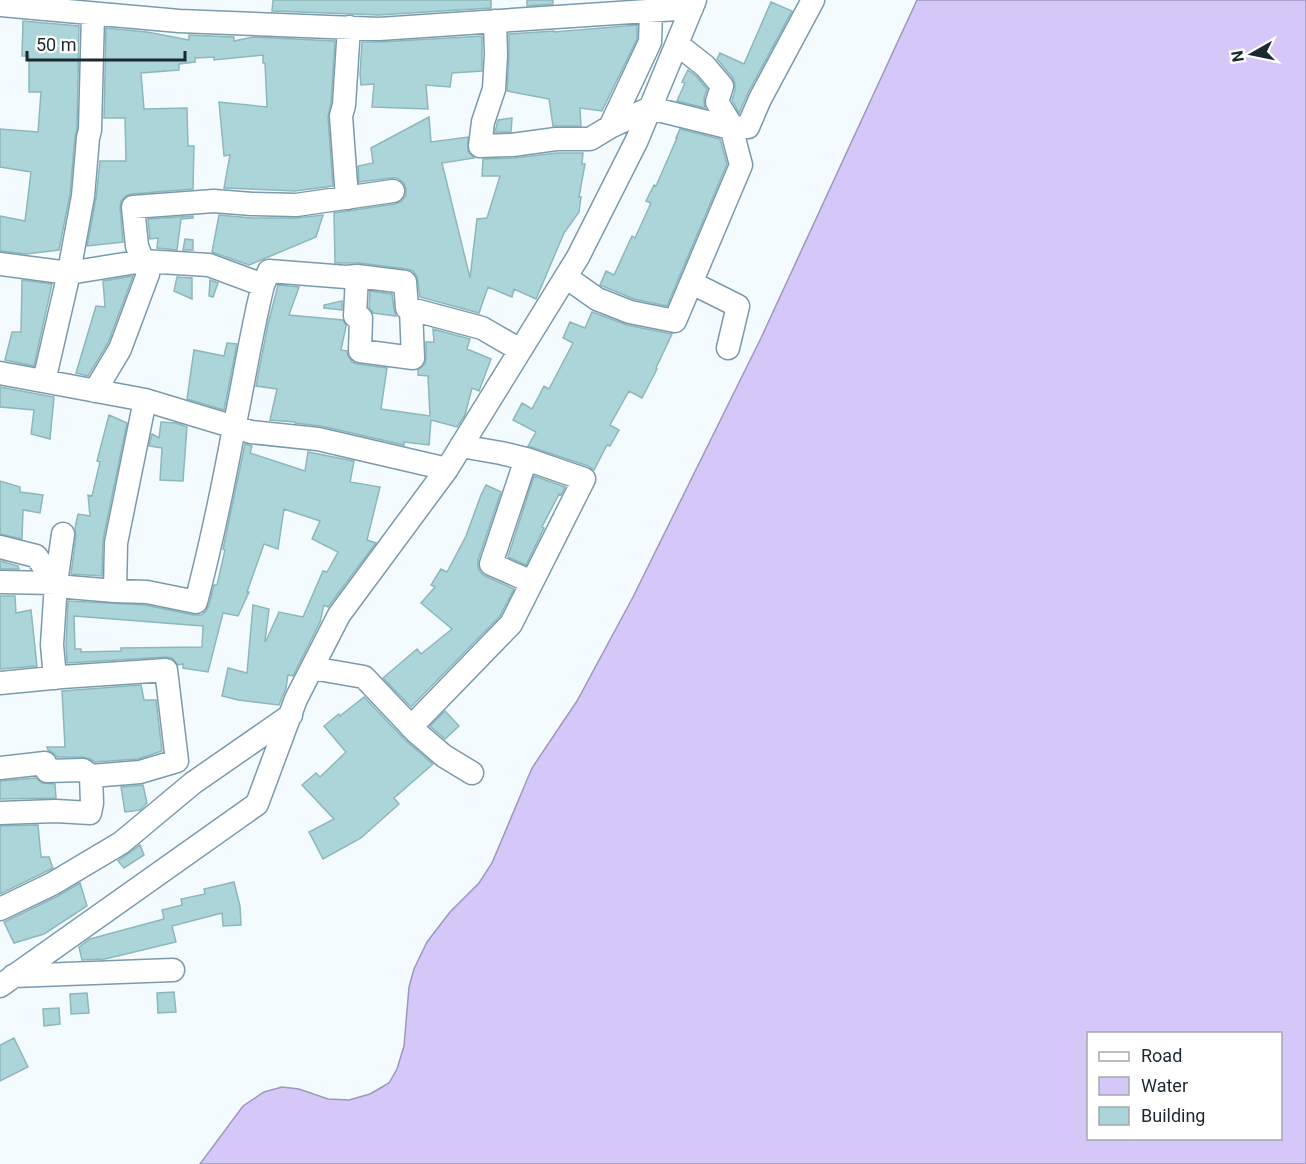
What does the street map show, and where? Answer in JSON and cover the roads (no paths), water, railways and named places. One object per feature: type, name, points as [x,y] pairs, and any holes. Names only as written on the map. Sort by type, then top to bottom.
[{"type":"street","points":[[495,21],[494,89],[483,122],[480,146],[512,145],[556,139],[591,139],[650,108],[731,128],[748,127],[760,99],[813,0]]},
{"type":"street","points":[[0,5],[178,21],[379,28],[651,10],[694,4]]},
{"type":"street","points":[[7,981],[257,804],[297,699],[339,615],[447,469],[578,256],[632,150],[694,4]]},
{"type":"street","points":[[610,127],[650,42],[651,10]]},
{"type":"street","points":[[44,381],[83,196],[90,129],[93,14]]},
{"type":"street","points":[[347,198],[341,116],[344,105],[349,27]]},
{"type":"street","points":[[566,277],[597,299],[630,312],[675,321],[741,165],[730,123],[717,102],[722,86],[705,66],[677,44]]},
{"type":"street","points":[[95,391],[120,349],[148,274],[136,246],[133,207],[214,201],[296,205],[393,191]]},
{"type":"street","points":[[0,264],[68,275],[143,261],[209,265],[263,285]]},
{"type":"street","points":[[0,582],[56,584],[115,591],[147,592],[196,602],[209,552],[235,427],[254,322],[268,271],[357,276],[405,282],[407,308],[482,328],[520,351]]},
{"type":"street","points":[[357,276],[355,316],[361,318],[360,351],[413,358],[411,309]]},
{"type":"street","points":[[692,283],[738,306],[728,348]]},
{"type":"street","points":[[0,373],[145,400],[251,432],[318,439],[447,469]]},
{"type":"street","points":[[115,591],[116,543],[145,400]]},
{"type":"street","points":[[411,727],[511,624],[584,479],[526,459],[461,446]]},
{"type":"street","points":[[526,459],[491,564],[532,582]]},
{"type":"street","points":[[55,678],[52,645],[56,584],[63,534]]},
{"type":"street","points":[[0,546],[36,556],[56,584]]},
{"type":"street","points":[[312,668],[364,677],[411,727],[444,756],[472,773]]},
{"type":"street","points":[[0,683],[166,670],[177,761],[140,772],[90,776]]},
{"type":"street","points":[[0,909],[52,884],[121,843],[193,783],[291,715]]},
{"type":"street","points":[[0,768],[45,763],[47,771],[83,770],[90,776],[92,803],[90,813],[56,811],[0,813]]},
{"type":"street","points":[[7,981],[173,970]]},
{"type":"water","points":[[917,0],[1306,0],[1306,1164],[200,1164],[243,1106],[264,1092],[282,1087],[299,1089],[328,1099],[349,1100],[370,1094],[389,1083],[397,1069],[404,1046],[409,987],[414,969],[427,942],[450,912],[479,883],[492,863],[532,768],[577,701],[633,597],[761,338]]}]
